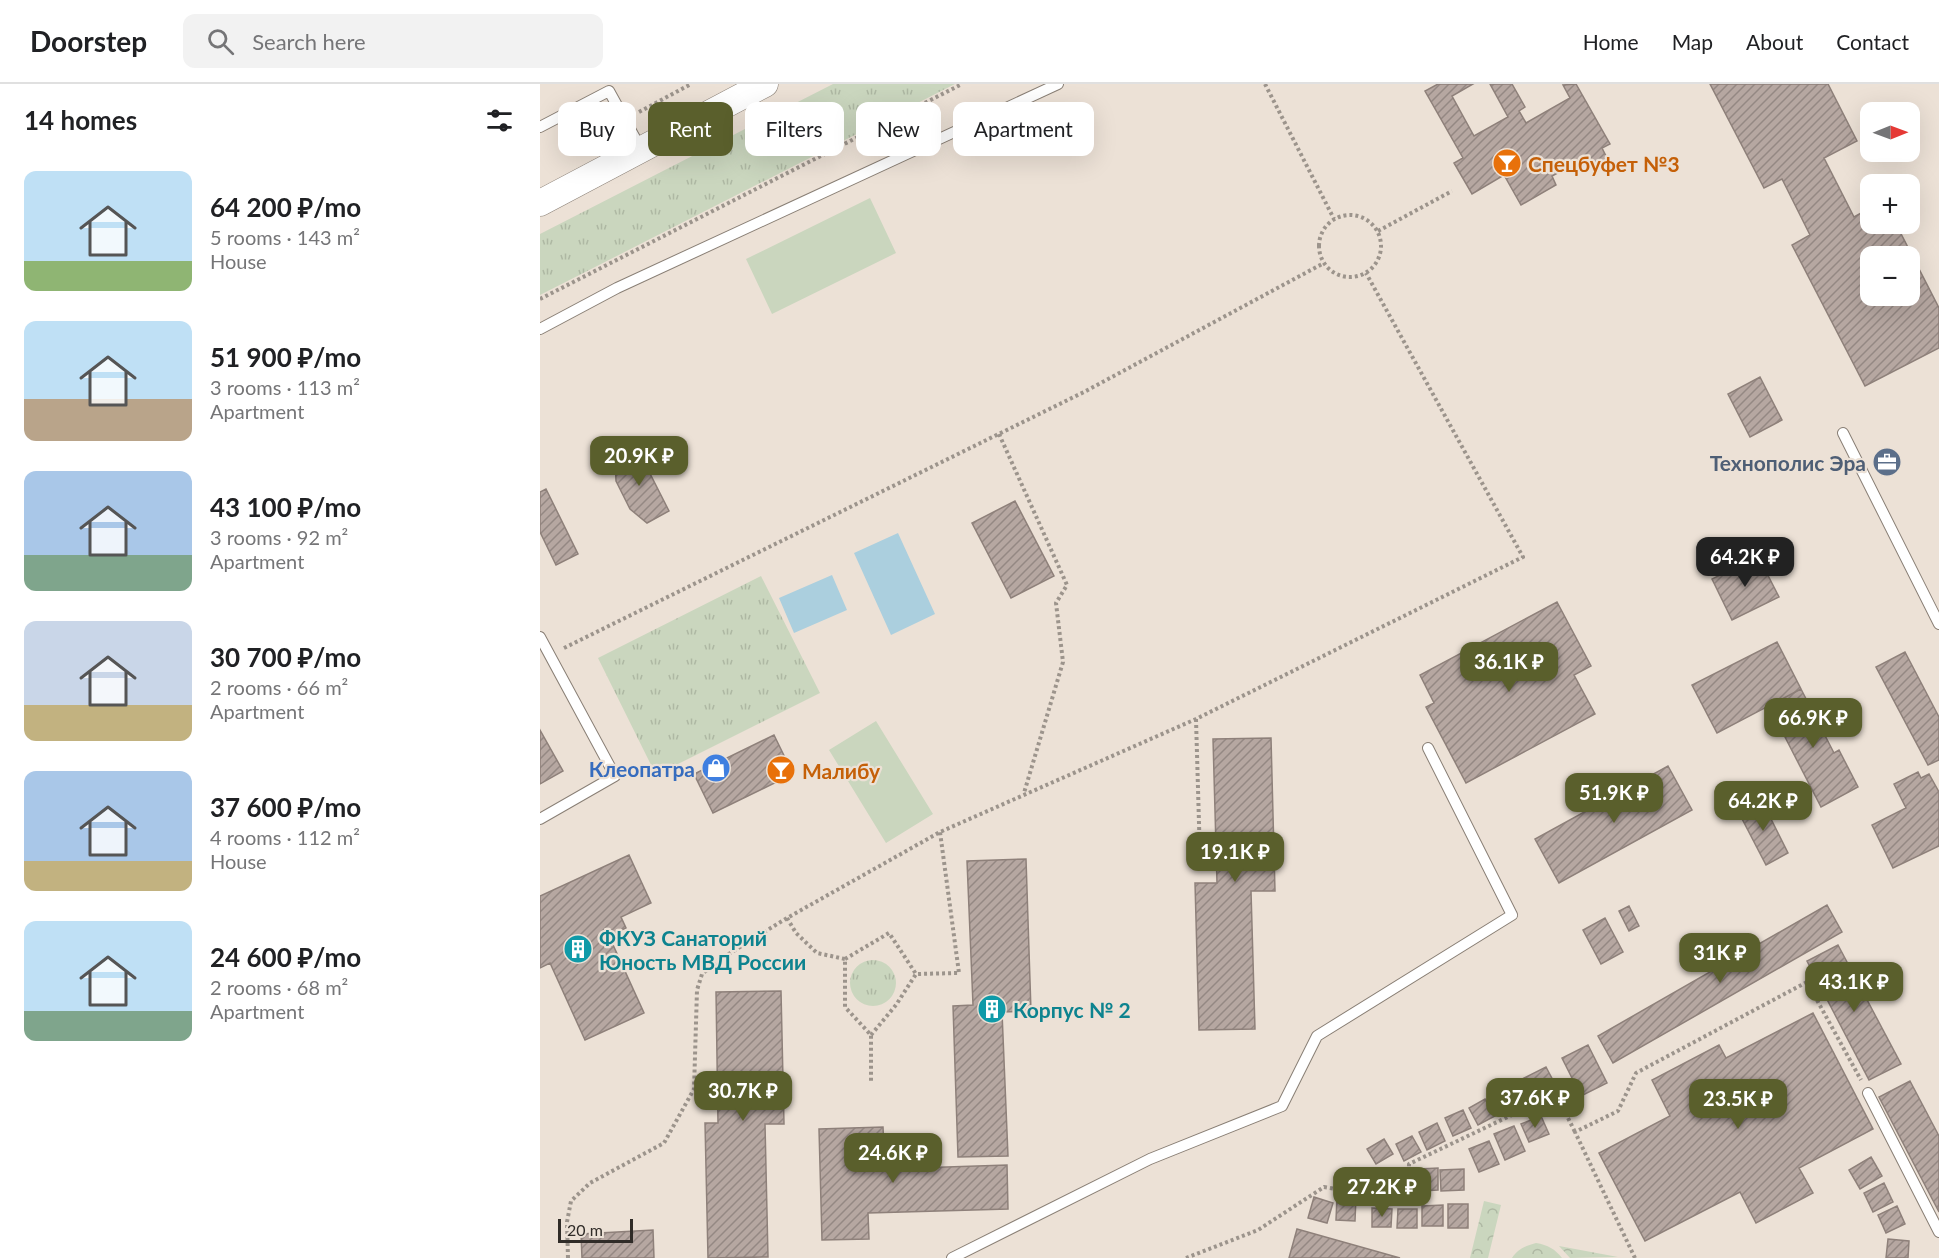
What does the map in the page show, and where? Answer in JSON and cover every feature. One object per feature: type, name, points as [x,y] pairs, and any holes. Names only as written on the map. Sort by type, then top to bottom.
[{"type":"street","points":[[540,202],[752,87]]},
{"type":"lane","points":[[540,329],[617,288],[1058,84]]},
{"type":"lane","points":[[588,102],[609,91],[615,102]]},
{"type":"lane","points":[[540,127],[558,118]]},
{"type":"lane","points":[[636,140],[641,149]]},
{"type":"lane","points":[[1843,433],[1939,624]]},
{"type":"lane","points":[[540,637],[615,776],[540,819]]},
{"type":"lane","points":[[952,1258],[1150,1159],[1282,1106],[1317,1036],[1512,915],[1428,748]]},
{"type":"lane","points":[[1868,1093],[1939,1232]]},
{"type":"path","points":[[636,114],[691,84]]},
{"type":"path","points":[[540,299],[962,84]]},
{"type":"path","points":[[1265,84],[1334,219]]},
{"type":"path","points":[[1378,231],[1452,191]]},
{"type":"path","points":[[1354,215],[1365,218],[1378,231],[1382,247],[1379,260],[1373,269],[1360,276],[1347,278],[1337,275],[1324,263],[1319,246],[1320,238],[1325,228],[1334,219],[1354,215]]},
{"type":"path","points":[[549,655],[1084,392],[1324,263]]},
{"type":"path","points":[[568,1258],[567,1222],[571,1201],[590,1183],[664,1143],[694,1089],[697,990],[702,974],[718,960],[787,918],[940,832],[1196,718],[1523,557],[1366,273]]},
{"type":"path","points":[[999,434],[1067,585],[1056,603],[1063,662],[1024,795]]},
{"type":"path","points":[[1196,718],[1200,858]]},
{"type":"path","points":[[916,974],[959,973],[940,832]]},
{"type":"path","points":[[787,918],[796,933],[817,954],[845,959],[889,933],[916,974]]},
{"type":"path","points":[[845,959],[845,1007],[871,1035]]},
{"type":"path","points":[[871,1081],[871,1035],[896,1005],[916,974]]},
{"type":"path","points":[[1575,1132],[1618,1111],[1636,1073],[1807,982],[1868,1093]]},
{"type":"path","points":[[1186,1258],[1258,1230],[1324,1186],[1408,1201],[1409,1164],[1556,1095],[1635,1258]]},
{"type":"green space","points":[[833,84],[955,84],[920,102],[856,102],[856,134],[844,140],[844,102],[798,102]]},
{"type":"green space","points":[[745,129],[745,156],[813,156],[540,295],[540,234],[692,156],[733,156],[733,135]]},
{"type":"green space","points":[[870,198],[896,253],[772,314],[746,259]]},
{"type":"green space","points":[[761,576],[820,693],[656,775],[598,658]]},
{"type":"green space","points":[[876,721],[933,814],[886,843],[829,750]]},
{"type":"green space","points":[[873,960],[889,967],[896,983],[889,999],[873,1006],[857,999],[850,983],[857,967]]},
{"type":"green space","points":[[1484,1201],[1501,1205],[1488,1258],[1470,1258]]},
{"type":"green space","points":[[1536,1243],[1551,1248],[1562,1258],[1512,1258],[1522,1248]]},
{"type":"green space","points":[[1559,1246],[1618,1257],[1570,1258]]},
{"type":"water","points":[[898,533],[935,614],[891,635],[854,553]]},
{"type":"water","points":[[832,575],[847,610],[794,633],[779,598]]},
{"type":"building","points":[[1438,84],[1473,84],[1452,96],[1474,136],[1508,117],[1490,84],[1512,84],[1525,107],[1519,111],[1526,123],[1570,98],[1563,85],[1576,84],[1610,144],[1602,148],[1607,158],[1589,169],[1583,159],[1552,176],[1556,185],[1521,205],[1504,175],[1472,194],[1454,163],[1463,158],[1425,91]]},
{"type":"building","points":[[1710,84],[1828,84],[1857,141],[1824,158],[1854,217],[1860,214],[1860,234],[1901,234],[1907,246],[1860,246],[1860,306],[1920,306],[1920,271],[1939,308],[1939,348],[1865,386],[1792,245],[1810,235],[1782,179],[1764,188]]},
{"type":"building","points":[[1760,377],[1782,420],[1750,437],[1728,394]]},
{"type":"building","points":[[637,448],[669,511],[647,523],[630,509],[616,481],[615,459]]},
{"type":"building","points":[[546,489],[578,554],[556,565],[540,532],[540,492]]},
{"type":"building","points":[[1015,501],[1054,576],[1011,598],[972,523]]},
{"type":"building","points":[[1758,556],[1779,597],[1732,620],[1712,579]]},
{"type":"building","points":[[1557,602],[1591,666],[1574,675],[1595,714],[1466,783],[1426,707],[1434,703],[1420,675]]},
{"type":"building","points":[[1777,642],[1801,689],[1717,733],[1692,685]]},
{"type":"building","points":[[1905,652],[1939,717],[1939,760],[1928,765],[1876,667]]},
{"type":"building","points":[[1801,689],[1834,753],[1839,750],[1858,787],[1821,807],[1769,706]]},
{"type":"building","points":[[540,730],[563,771],[540,784]]},
{"type":"building","points":[[774,735],[793,774],[713,813],[694,774]]},
{"type":"building","points":[[1271,738],[1275,891],[1251,891],[1255,1029],[1199,1030],[1195,883],[1217,883],[1213,739]]},
{"type":"building","points":[[1668,766],[1692,810],[1559,883],[1535,839]]},
{"type":"building","points":[[1918,772],[1921,778],[1929,774],[1939,792],[1939,846],[1893,868],[1872,825],[1906,808],[1894,784]]},
{"type":"building","points":[[1761,799],[1788,853],[1766,865],[1738,811]]},
{"type":"building","name":"ФКУЗ Санаторий Юность МВД России","points":[[629,855],[651,903],[621,917],[626,928],[609,936],[644,1013],[585,1040],[550,963],[540,968],[540,896]]},
{"type":"building","name":"Корпус № 2","points":[[1026,859],[1031,1011],[1002,1012],[1008,1156],[958,1157],[953,1006],[973,1005],[967,861]]},
{"type":"building","points":[[1827,905],[1842,932],[1613,1063],[1598,1036]]},
{"type":"building","points":[[1629,906],[1639,926],[1629,931],[1619,911]]},
{"type":"building","points":[[1605,918],[1623,952],[1601,964],[1583,930]]},
{"type":"building","points":[[1838,945],[1901,1064],[1869,1080],[1807,961]]},
{"type":"building","points":[[781,991],[784,1124],[765,1124],[768,1257],[708,1258],[705,1123],[718,1123],[716,992]]},
{"type":"building","points":[[1813,1013],[1873,1129],[1799,1168],[1813,1193],[1756,1223],[1740,1192],[1645,1241],[1599,1153],[1670,1116],[1652,1080],[1719,1045],[1726,1058]]},
{"type":"building","points":[[1588,1045],[1607,1083],[1581,1096],[1562,1058]]},
{"type":"building","points":[[1546,1067],[1556,1086],[1532,1098],[1522,1079]]},
{"type":"building","points":[[1910,1081],[1939,1136],[1939,1212],[1879,1097]]},
{"type":"building","points":[[1512,1083],[1521,1102],[1502,1111],[1493,1093]]},
{"type":"building","points":[[1485,1099],[1495,1116],[1478,1125],[1469,1108]]},
{"type":"building","points":[[1463,1110],[1471,1128],[1453,1136],[1445,1118]]},
{"type":"building","points":[[1541,1116],[1549,1134],[1529,1142],[1521,1124]]},
{"type":"building","points":[[1437,1123],[1445,1141],[1427,1150],[1419,1132]]},
{"type":"building","points":[[1514,1126],[1525,1151],[1505,1160],[1494,1134]]},
{"type":"building","points":[[883,1127],[885,1169],[1007,1165],[1008,1209],[868,1213],[869,1239],[822,1240],[819,1129]]},
{"type":"building","points":[[1412,1136],[1421,1152],[1404,1161],[1396,1144]]},
{"type":"building","points":[[1384,1139],[1393,1154],[1376,1164],[1367,1149]]},
{"type":"building","points":[[1489,1141],[1499,1164],[1479,1172],[1469,1149]]},
{"type":"building","points":[[1871,1157],[1882,1176],[1860,1189],[1849,1170]]},
{"type":"building","points":[[1438,1168],[1438,1190],[1420,1191],[1419,1169]]},
{"type":"building","points":[[1464,1169],[1464,1190],[1441,1191],[1440,1170]]},
{"type":"building","points":[[1378,1171],[1395,1175],[1391,1194],[1374,1191]]},
{"type":"building","points":[[1884,1183],[1893,1202],[1873,1212],[1864,1193]]},
{"type":"building","points":[[1314,1197],[1333,1203],[1327,1223],[1308,1218]]},
{"type":"building","points":[[1337,1197],[1356,1197],[1355,1221],[1336,1220]]},
{"type":"building","points":[[1448,1204],[1468,1204],[1468,1228],[1448,1228]]},
{"type":"building","points":[[1443,1205],[1443,1226],[1422,1226],[1422,1206]]},
{"type":"building","points":[[1897,1206],[1905,1224],[1886,1233],[1878,1215]]},
{"type":"building","points":[[1372,1208],[1392,1209],[1391,1227],[1372,1227]]},
{"type":"building","points":[[1398,1209],[1417,1209],[1417,1228],[1397,1228]]},
{"type":"building","points":[[1297,1229],[1400,1258],[1289,1258]]},
{"type":"building","points":[[653,1230],[654,1258],[582,1258],[581,1234]]},
{"type":"building","points":[[1888,1239],[1909,1241],[1908,1258],[1886,1258]]},
{"type":"place","name":"Спецбуфет №3","points":[[1507,163]]},
{"type":"place","name":"Технополис Эра","points":[[1887,462]]},
{"type":"place","name":"Клеопатра","points":[[716,768]]},
{"type":"place","name":"Малибу","points":[[781,770]]},
{"type":"place","name":"ФКУЗ Санаторий Юность МВД России","points":[[578,949]]},
{"type":"place","name":"Корпус № 2","points":[[992,1009]]}]
